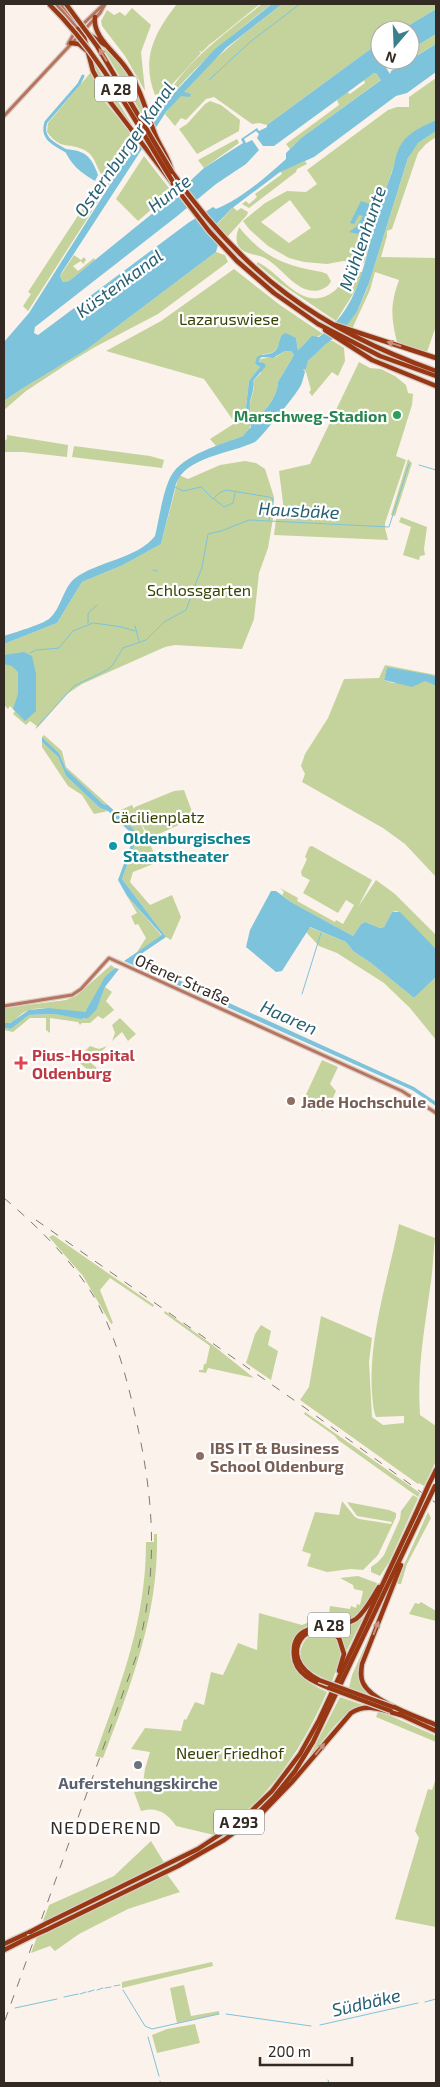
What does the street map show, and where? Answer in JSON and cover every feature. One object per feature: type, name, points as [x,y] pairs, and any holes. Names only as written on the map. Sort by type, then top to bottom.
[{"type":"highway","name":"A 28","points":[[49,4],[78,36],[106,72],[173,182],[209,231],[230,253],[274,293],[318,324],[380,356],[436,376]]},
{"type":"highway","name":"A 28","points":[[66,4],[97,46],[172,172],[204,216],[240,255],[292,300],[328,324],[386,353],[436,370]]},
{"type":"highway","points":[[95,17],[95,28],[133,78],[155,134],[171,165],[172,172]]},
{"type":"highway","points":[[81,29],[93,71],[108,100],[151,154],[167,178],[173,182]]},
{"type":"highway","points":[[81,29],[110,48]]},
{"type":"highway","points":[[69,45],[82,45],[87,53]]},
{"type":"highway","points":[[318,324],[350,348],[384,366],[436,386]]},
{"type":"highway","points":[[328,324],[436,358]]},
{"type":"highway","points":[[389,1578],[389,1571],[433,1484],[436,1470]]},
{"type":"highway","name":"A 293","points":[[174,1865],[226,1832],[258,1806],[272,1792],[300,1754],[403,1554],[418,1514]]},
{"type":"highway","name":"A 28","points":[[384,1588],[362,1664],[361,1678],[363,1685],[401,1716],[436,1731]]},
{"type":"highway","name":"A 28","points":[[318,1682],[302,1673],[296,1665],[294,1651],[298,1638],[311,1627],[346,1623],[356,1618],[384,1588]]},
{"type":"highway","name":"A 293","points":[[4,1950],[217,1844],[250,1821],[284,1785],[309,1750],[384,1588]]},
{"type":"highway","name":"A 293","points":[[336,1684],[336,1676],[343,1659],[344,1648],[335,1634],[321,1629],[312,1631],[304,1636],[298,1646],[297,1654],[300,1666],[318,1682],[436,1725]]},
{"type":"highway","name":"A 28","points":[[250,1821],[261,1814],[280,1796],[349,1714],[366,1707],[392,1709]]},
{"type":"highway","name":"A 293","points":[[4,1944],[158,1873]]},
{"type":"main road","points":[[56,4],[81,29]]},
{"type":"main road","points":[[61,4],[81,29]]},
{"type":"main road","points":[[81,29],[95,17],[105,4]]},
{"type":"main road","points":[[4,116],[105,4]]},
{"type":"main road","name":"Ofener Straße","points":[[4,1006],[64,998],[75,994],[109,958],[125,967],[402,1091],[436,1113]]},
{"type":"green space","points":[[177,4],[260,4],[202,49],[210,44],[202,52],[199,51],[201,53],[166,91],[155,95],[149,70],[152,47],[162,25]]},
{"type":"green space","points":[[262,4],[272,4],[215,51],[164,104],[171,90],[193,62],[221,36]]},
{"type":"green space","points":[[282,4],[436,4],[436,9],[418,20],[370,20],[370,49],[267,125],[252,124],[214,97],[206,99],[186,120],[181,118],[175,126],[165,114],[205,69]]},
{"type":"green space","points":[[132,8],[151,25],[141,52],[145,91],[125,56],[102,26],[101,21],[107,10],[114,15],[120,12],[125,16]]},
{"type":"green space","points":[[436,34],[436,44],[420,53],[420,44]]},
{"type":"green space","points":[[101,45],[116,60],[136,88],[144,108],[145,119]]},
{"type":"green space","points":[[93,61],[133,126],[109,96],[100,80]]},
{"type":"green space","points":[[91,72],[105,102],[132,135],[104,177],[89,153],[80,148],[57,142],[47,132],[48,123]]},
{"type":"green space","points":[[374,73],[382,79],[301,138],[290,149],[286,144],[339,105],[337,100],[347,92],[350,94],[365,83],[364,80]]},
{"type":"green space","points":[[436,78],[436,120],[420,128],[399,150],[364,263],[343,261],[327,264],[304,262],[289,258],[268,246],[249,229],[243,221],[265,203],[287,191],[306,192],[317,184],[307,170],[388,110],[397,107],[409,107],[409,97]],"holes":[[[290,200],[311,228],[289,243],[261,222]]]},
{"type":"green space","points":[[210,101],[221,105],[240,120],[239,131],[197,154],[179,129],[187,124]]},
{"type":"green space","points":[[436,131],[436,137],[418,153],[392,229],[387,231],[381,257],[436,258],[436,326],[427,352],[397,342],[392,311],[399,280],[375,272],[370,290],[352,329],[345,327],[357,312],[367,289],[410,152],[418,143]]},
{"type":"green space","points":[[237,139],[239,143],[204,168],[198,160]]},
{"type":"green space","points":[[136,140],[28,311],[23,306],[31,294],[28,292],[96,188],[102,192]]},
{"type":"green space","points":[[144,156],[172,192],[138,221],[116,199]]},
{"type":"green space","points":[[305,161],[307,164],[297,169],[296,172],[249,208],[242,204],[246,201],[249,204],[257,197],[255,194],[282,174],[280,171]]},
{"type":"green space","points":[[233,207],[237,211],[241,208],[248,212],[247,215],[219,246],[220,237],[214,228]]},
{"type":"green space","points":[[239,227],[266,253],[297,267],[327,274],[331,281],[330,283],[327,287],[312,291],[298,286],[268,260],[241,249],[237,240]]},
{"type":"green space","points":[[216,252],[225,255],[228,262],[158,314],[67,364],[26,391],[4,410],[4,401],[86,350]]},
{"type":"green space","points":[[74,255],[81,260],[84,257],[86,260],[83,264],[81,261],[73,266],[78,271],[94,258],[95,260],[69,281],[63,282],[60,276]]},
{"type":"green space","points":[[257,262],[302,295],[312,298],[322,297],[333,292],[350,272],[363,272],[355,291],[336,321],[281,284]]},
{"type":"green space","name":"Lazaruswiese","points":[[234,269],[280,305],[323,334],[307,341],[298,350],[296,338],[280,337],[276,350],[263,354],[255,364],[260,367],[259,369],[249,381],[246,407],[251,422],[249,431],[243,436],[216,446],[210,439],[235,423],[204,379],[106,351],[161,321]]},
{"type":"green space","points":[[329,341],[333,341],[344,348],[345,361],[338,376],[332,372],[312,396],[309,392],[311,390],[306,372],[303,369],[306,368],[308,361]]},
{"type":"green space","points":[[285,351],[291,351],[294,355],[278,382],[274,397],[261,414],[257,416],[252,415],[249,407],[254,388],[253,381],[261,373],[259,359],[276,357]]},
{"type":"green space","points":[[359,362],[370,368],[381,369],[395,376],[406,385],[408,393],[413,394],[412,405],[396,456],[406,460],[385,523],[388,540],[274,535],[276,519],[285,519],[279,471],[310,464]]},
{"type":"green space","points":[[7,435],[68,445],[67,457],[23,452],[4,452],[4,441],[7,439]]},
{"type":"green space","points":[[74,446],[150,456],[164,460],[162,468],[72,457]]},
{"type":"green space","points":[[408,459],[412,463],[395,516],[391,515]]},
{"type":"green space","name":"Schlossgarten","points":[[245,461],[256,463],[265,469],[274,497],[274,513],[268,548],[259,573],[254,619],[242,649],[175,645],[165,647],[82,684],[67,694],[38,727],[30,721],[26,725],[13,714],[15,711],[10,706],[8,709],[4,705],[4,644],[57,623],[82,582],[123,565],[161,544],[179,475],[188,479],[220,465]]},
{"type":"green space","points":[[401,517],[427,527],[425,555],[420,556],[419,560],[403,555],[411,527],[399,522]]},
{"type":"green space","points":[[385,665],[436,675],[436,677],[387,667],[384,680],[393,683],[426,681],[436,686],[436,877],[405,844],[383,828],[302,782],[305,774],[301,766],[305,754],[328,718],[344,679],[379,678]]},
{"type":"green space","points":[[44,735],[62,751],[66,767],[108,805],[103,804],[66,769],[59,753],[42,737]]},
{"type":"green space","name":"Cäcilienplatz","points":[[42,742],[58,757],[66,776],[100,808],[108,811],[111,808],[116,812],[132,805],[134,809],[174,791],[184,790],[194,817],[192,819],[150,838],[139,820],[158,862],[133,872],[130,882],[150,905],[172,895],[181,917],[171,940],[166,937],[122,879],[137,839],[113,810],[94,814],[82,795],[68,786],[42,747]]},
{"type":"green space","points":[[312,846],[372,880],[358,907],[376,880],[395,894],[436,935],[436,949],[397,911],[392,912],[384,927],[380,928],[365,922],[361,924],[353,936],[291,902],[282,895],[284,892],[280,888],[298,898],[297,901],[335,922],[336,920],[343,924],[354,905],[346,900],[338,913],[303,893],[310,880],[302,876],[301,872],[307,859],[305,857],[309,847]]},
{"type":"green space","points":[[127,896],[162,936],[137,952],[146,938],[138,924],[135,925],[131,916],[137,913]]},
{"type":"green space","points":[[309,927],[346,942],[353,951],[414,998],[436,977],[436,1040],[410,1008],[384,983],[337,953],[319,946],[306,932]]},
{"type":"green space","points":[[111,965],[115,968],[105,978],[85,1012],[35,1009],[24,1012],[11,1022],[4,1023],[4,1008],[66,1000],[76,996]]},
{"type":"green space","points":[[105,987],[112,992],[106,1001],[114,1010],[103,1019],[98,1016],[90,1023],[82,1023],[80,1025],[78,1022],[50,1018],[50,1033],[46,1030],[46,1018],[30,1018],[13,1032],[4,1030],[4,1028],[11,1029],[29,1015],[54,1014],[84,1019],[97,1009]]},
{"type":"green space","points":[[120,1018],[136,1034],[128,1041],[122,1032],[112,1041],[115,1033],[112,1025]]},
{"type":"green space","points":[[90,1046],[99,1049],[107,1046],[98,1055],[107,1062],[99,1065],[94,1058],[91,1063],[97,1068],[92,1072],[93,1074],[76,1060]]},
{"type":"green space","points":[[322,1060],[338,1067],[330,1084],[336,1091],[330,1104],[326,1105],[323,1111],[303,1101]]},
{"type":"green space","points":[[399,1224],[435,1238],[422,1351],[419,1398],[420,1415],[436,1426],[436,1461],[424,1486],[418,1484],[300,1400],[309,1387],[321,1316],[372,1338],[369,1362],[372,1417],[383,1425],[404,1423],[404,1416],[376,1417],[372,1394],[373,1351],[376,1330]]},
{"type":"green space","points":[[53,1235],[154,1305],[153,1307],[110,1278],[100,1290],[113,1323],[111,1324],[83,1276],[49,1237]]},
{"type":"green space","points":[[165,1311],[254,1378],[208,1368],[206,1373],[199,1372],[199,1370],[203,1370],[204,1364],[206,1364],[210,1346],[164,1313]]},
{"type":"green space","points":[[261,1325],[271,1331],[268,1345],[278,1351],[271,1380],[246,1363],[255,1334]]},
{"type":"green space","points":[[305,1412],[420,1493],[418,1497],[338,1440],[304,1414]]},
{"type":"green space","points":[[413,1495],[418,1498],[389,1562],[380,1576],[371,1572],[371,1567],[384,1555],[400,1519],[401,1511]]},
{"type":"green space","points":[[342,1501],[355,1517],[359,1519],[391,1524],[392,1522],[357,1516],[347,1502],[396,1513],[396,1517],[378,1555],[363,1570],[351,1569],[327,1572],[307,1566],[311,1554],[302,1551],[315,1512],[339,1515]]},
{"type":"green space","points":[[428,1512],[431,1518],[407,1564],[401,1584],[398,1584],[397,1580]]},
{"type":"green space","points":[[154,1534],[157,1534],[156,1564],[148,1622],[141,1650],[103,1758],[95,1756],[123,1677],[137,1625],[145,1571],[146,1542],[154,1542]]},
{"type":"green space","name":"Neuer Friedhof","points":[[358,1576],[377,1583],[367,1602],[357,1615],[348,1620],[307,1626],[300,1631],[293,1641],[290,1653],[291,1661],[299,1674],[305,1680],[327,1692],[294,1754],[267,1790],[251,1807],[214,1835],[176,1826],[169,1817],[157,1810],[141,1811],[134,1792],[142,1791],[150,1752],[131,1749],[145,1728],[181,1731],[184,1719],[186,1720],[195,1702],[204,1705],[211,1672],[223,1675],[238,1643],[257,1650],[259,1613],[302,1625],[329,1614],[330,1606],[350,1609],[351,1606],[356,1608],[357,1604],[360,1605],[363,1591],[354,1589],[353,1585],[340,1578]]},
{"type":"green space","points":[[421,1602],[436,1611],[436,1621],[409,1614],[415,1603],[419,1604]]},
{"type":"green space","points":[[382,1608],[358,1673],[360,1684],[367,1694],[349,1688],[352,1675]]},
{"type":"green space","points":[[364,1613],[345,1654],[344,1644],[339,1636],[332,1631],[322,1628],[345,1625],[355,1621]]},
{"type":"green space","points":[[318,1632],[335,1638],[339,1644],[340,1658],[332,1682],[310,1670],[302,1661],[301,1649],[305,1640]]},
{"type":"green space","points":[[340,1697],[363,1705],[347,1713],[340,1720],[306,1763]]},
{"type":"green space","points":[[378,1712],[436,1736],[436,1742],[376,1717]]},
{"type":"green space","points":[[436,1778],[436,1927],[395,1919],[419,1838],[415,1831],[428,1789],[432,1790]]},
{"type":"green space","points":[[151,1841],[165,1864],[161,1866],[180,1892],[128,1909],[79,1934],[55,1951],[50,1946],[31,1953],[49,1905],[114,1876]]},
{"type":"green space","points":[[212,1962],[213,1966],[122,1988],[122,1982]]},
{"type":"green space","points":[[184,1985],[191,2016],[219,2011],[219,2014],[177,2023],[170,1988]]},
{"type":"green space","points":[[195,2024],[200,2043],[157,2053],[152,2035],[167,2029]]},
{"type":"water","name":"Küstenkanal","points":[[272,4],[282,4],[226,48],[184,92],[191,94],[190,97],[181,96],[166,112],[62,272],[60,276],[63,282],[69,281],[174,196],[204,168],[243,143],[241,139],[257,128],[259,131],[267,127],[267,125],[370,49],[370,70],[388,70],[390,74],[393,70],[420,70],[420,54],[436,44],[436,72],[407,93],[396,96],[314,157],[280,172],[231,209],[214,227],[220,237],[216,252],[86,350],[4,401],[4,342],[29,313],[149,123],[162,109],[164,104],[215,49]],"holes":[[[374,73],[381,80],[301,138],[286,153],[286,159],[253,187],[235,200],[216,209],[213,207],[188,223],[38,335],[34,333],[35,327],[216,184],[246,164],[259,150],[252,140],[246,143],[244,139],[256,131],[259,134],[257,138],[263,146],[274,146]]]},
{"type":"water","points":[[436,9],[436,34],[420,44],[420,20],[418,20]]},
{"type":"water","points":[[436,120],[436,131],[418,143],[408,158],[369,283],[357,312],[341,333],[308,361],[306,369],[303,369],[305,372],[300,386],[263,434],[255,442],[199,462],[181,475],[176,484],[161,544],[123,565],[82,582],[57,623],[4,644],[4,636],[35,626],[50,618],[57,610],[67,587],[74,579],[94,568],[128,555],[147,544],[155,536],[166,489],[176,469],[203,451],[243,436],[251,427],[246,407],[249,381],[260,367],[255,364],[257,357],[274,352],[281,336],[286,333],[296,338],[298,350],[312,336],[319,337],[344,312],[359,282],[377,215],[398,150],[409,135]],"holes":[[[285,351],[291,351],[294,355],[278,382],[271,402],[261,414],[257,416],[252,415],[250,402],[254,385],[253,381],[266,366],[264,363],[259,362],[259,359],[262,357],[273,358]]]},
{"type":"water","points":[[64,149],[77,151],[90,159],[98,175],[95,181],[76,168]]},
{"type":"water","points":[[361,201],[373,205],[375,214],[370,223],[358,234],[349,232],[357,226],[363,216],[359,215],[354,224],[350,223]]},
{"type":"water","points":[[24,652],[32,656],[36,674],[36,711],[25,721],[13,709],[18,694],[18,672],[12,666],[4,664],[4,655]]},
{"type":"water","points":[[387,667],[431,675],[436,677],[436,686],[425,681],[412,687],[384,680]]},
{"type":"water","points":[[42,737],[59,753],[66,769],[135,831],[137,839],[122,879],[166,937],[141,954],[137,961],[414,1087],[436,1102],[436,1106],[412,1090],[124,961],[162,935],[127,896],[118,880],[132,842],[132,834],[108,811],[100,808],[66,776],[58,757],[42,742]]},
{"type":"water","points":[[271,891],[276,891],[291,902],[353,936],[361,924],[365,922],[380,928],[384,927],[392,912],[400,912],[436,949],[436,977],[414,998],[353,951],[346,942],[310,927],[282,971],[276,972],[246,947],[250,930]]},
{"type":"water","points":[[115,968],[119,969],[105,987],[97,1009],[88,1018],[81,1019],[54,1014],[29,1015],[11,1029],[4,1028],[4,1023],[10,1023],[29,1010],[48,1008],[85,1012],[105,977]]},
{"type":"waterway","points":[[209,80],[250,42],[300,4]]},
{"type":"waterway","points":[[66,151],[47,137],[45,133],[46,122],[79,84],[83,76]]},
{"type":"waterway","name":"Hausbäke","points":[[36,728],[74,686],[107,670],[112,666],[123,648],[146,640],[164,622],[186,610],[202,567],[208,534],[249,520],[389,527],[409,464]]},
{"type":"waterway","name":"Hausbäke","points":[[419,465],[436,470]]},
{"type":"waterway","points":[[175,487],[183,491],[201,487],[213,499],[219,493],[226,490],[269,497],[273,499],[269,520]]},
{"type":"waterway","points":[[214,499],[224,507],[233,503],[235,493]]},
{"type":"waterway","points":[[153,570],[157,571]]},
{"type":"waterway","points":[[93,609],[97,605]]},
{"type":"waterway","points":[[88,623],[88,614],[92,609]]},
{"type":"waterway","points":[[37,650],[59,648],[73,631],[93,623]]},
{"type":"waterway","points":[[94,623],[135,631]]},
{"type":"waterway","points":[[135,626],[139,641]]},
{"type":"waterway","points":[[30,653],[36,650]]},
{"type":"waterway","points":[[302,994],[321,933]]},
{"type":"waterway","name":"Südbäke","points":[[114,1986],[120,1985]]},
{"type":"waterway","name":"Südbäke","points":[[105,1988],[111,1987]]},
{"type":"waterway","name":"Südbäke","points":[[97,1990],[103,1988]]},
{"type":"waterway","name":"Südbäke","points":[[88,1992],[94,1990]]},
{"type":"waterway","name":"Südbäke","points":[[123,1990],[145,2026],[152,2029],[219,2014]]},
{"type":"waterway","name":"Südbäke","points":[[80,1994],[86,1992]]},
{"type":"waterway","name":"Südbäke","points":[[64,1997],[78,1994]]},
{"type":"waterway","name":"Südbäke","points":[[15,2008],[57,1999]]},
{"type":"waterway","name":"Südbäke","points":[[425,2002],[436,1999]]},
{"type":"waterway","name":"Südbäke","points":[[320,2025],[418,2003]]},
{"type":"waterway","name":"Südbäke","points":[[226,2014],[311,2026]]},
{"type":"waterway","points":[[148,2037],[159,2076]]},
{"type":"railway","points":[[4,1198],[41,1231],[74,1268],[93,1295],[106,1321],[126,1377],[133,1406],[146,1470],[151,1531],[149,1592],[136,1657],[4,2023]]},
{"type":"railway","points":[[36,1220],[301,1405],[436,1503]]},
{"type":"place","name":"Marschweg-Stadion","points":[[397,415]]},
{"type":"place","name":"Oldenburgisches Staatstheater","points":[[113,846]]},
{"type":"place","name":"Pius-Hospital Oldenburg","points":[[21,1063]]},
{"type":"place","name":"Jade Hochschule","points":[[291,1101]]},
{"type":"place","name":"IBS IT & Business School Oldenburg","points":[[200,1456]]},
{"type":"place","name":"Auferstehungskirche","points":[[138,1765]]},
{"type":"district","name":"NEDDEREND","points":[[106,1827]]},
{"type":"water label","name":"Osternburger Kanal","points":[[124,149]]},
{"type":"water label","name":"Hunte","points":[[169,193]]},
{"type":"water label","name":"Mühlenhunte","points":[[362,238]]},
{"type":"water label","name":"Haaren","points":[[289,1017]]}]
